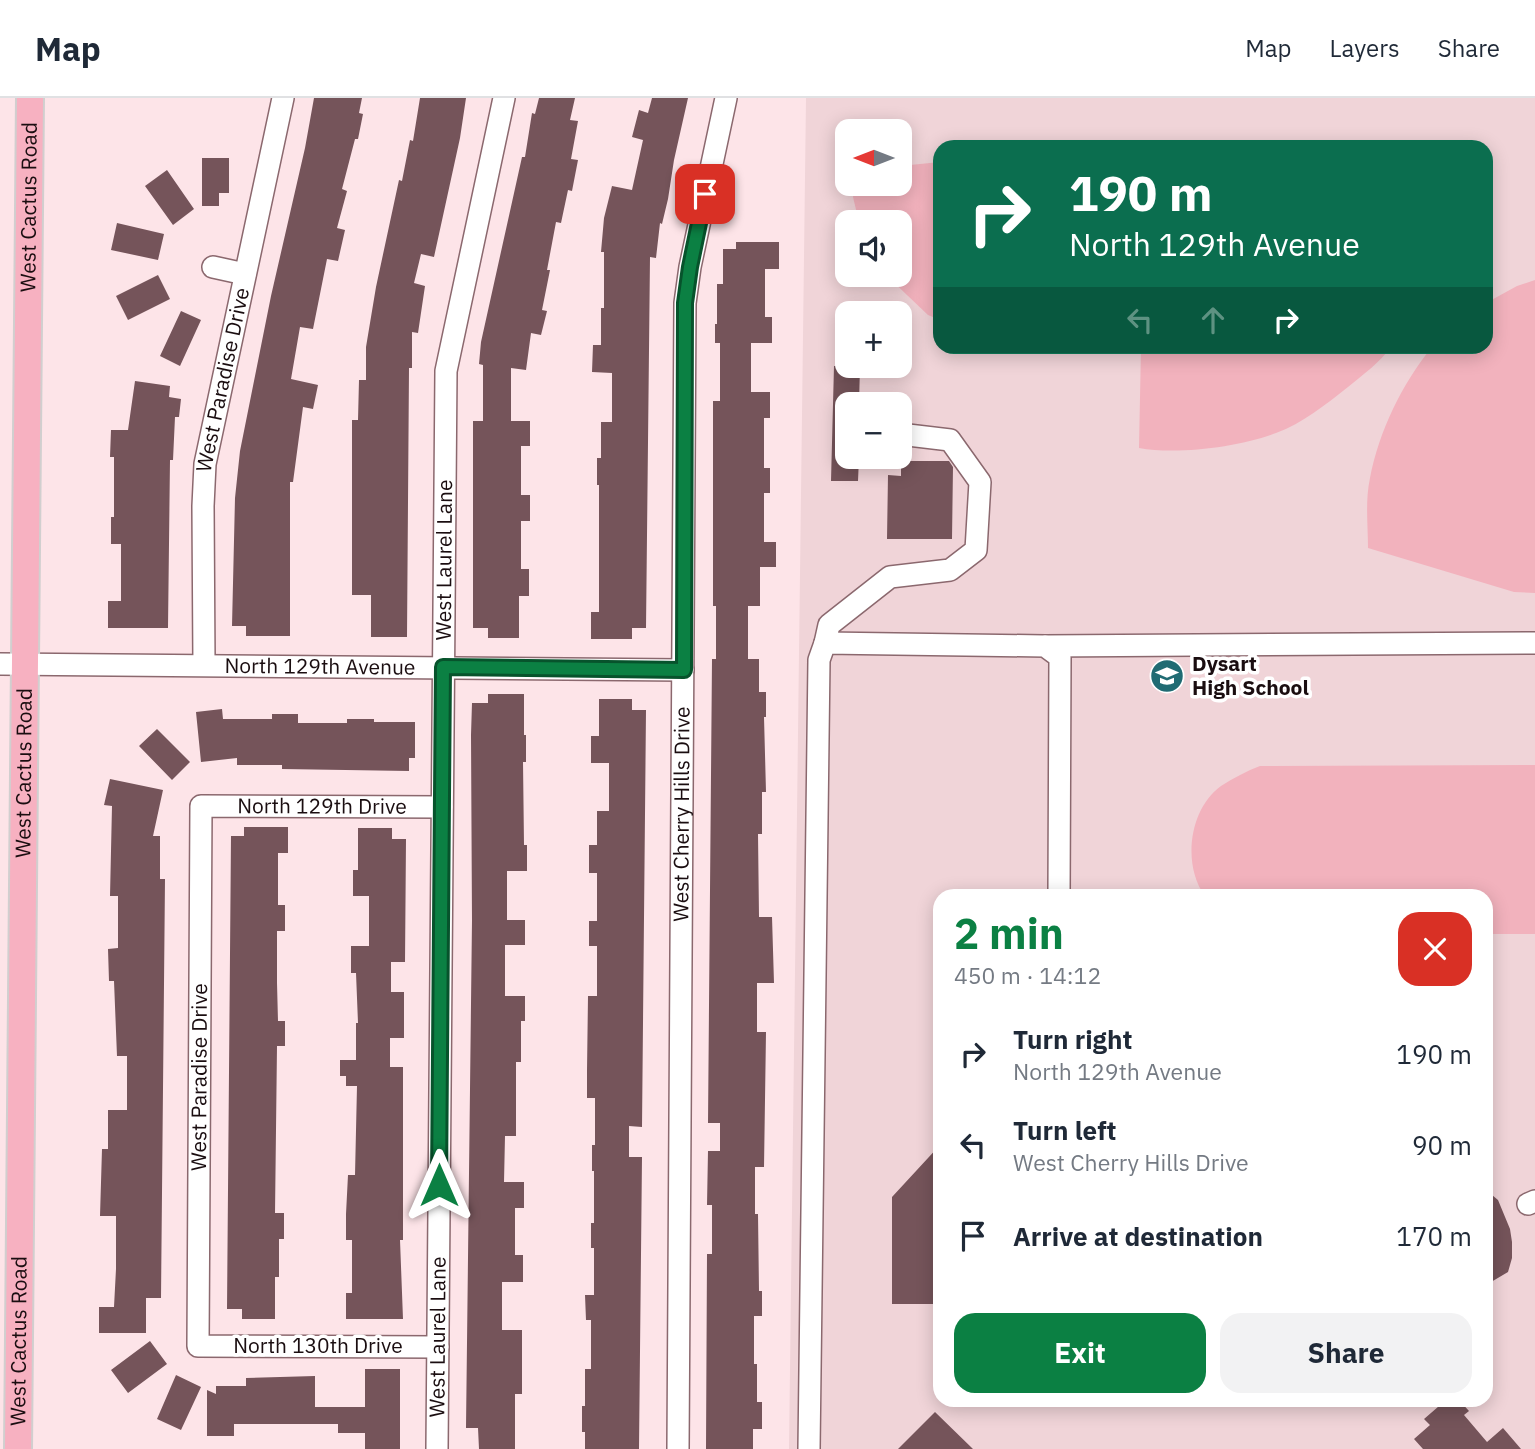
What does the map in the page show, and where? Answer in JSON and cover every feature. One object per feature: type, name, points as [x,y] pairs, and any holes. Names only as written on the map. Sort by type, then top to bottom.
[{"type":"main road","name":"West Cactus Road","points":[[18,1449],[13,664],[30,98]]},
{"type":"street","name":"West Paradise Drive","points":[[204,665],[202,506],[205,464],[283,98]]},
{"type":"street","name":"West Laurel Lane","points":[[437,1449],[446,371],[504,98]]},
{"type":"street","name":"West Cherry Hills Drive","points":[[678,1449],[685,303],[690,267],[726,98]]},
{"type":"street","points":[[213,267],[245,274]]},
{"type":"street","points":[[809,1449],[819,660],[829,625],[890,577],[950,570],[976,550],[980,482],[950,440],[912,435]]},
{"type":"street","points":[[825,643],[1045,646],[1535,643]]},
{"type":"street","points":[[1045,646],[1060,657],[1059,889]]},
{"type":"street","name":"North 129th Avenue","points":[[13,664],[684,670]]},
{"type":"street","name":"West Paradise Drive","points":[[198,1346],[201,806]]},
{"type":"street","name":"North 129th Drive","points":[[201,806],[442,807]]},
{"type":"street","name":"North 130th Drive","points":[[198,1346],[438,1347]]},
{"type":"shaded area","name":"Dysart High School","points":[[806,98],[1535,98],[1535,1449],[789,1449]]},
{"type":"shaded area","points":[[933,163],[933,317],[899,287],[912,287],[912,210],[856,210],[853,197],[912,196],[912,165]]},
{"type":"shaded area","points":[[1535,280],[1535,593],[1514,592],[1368,548],[1368,495],[1374,460],[1393,409],[1411,376],[1426,354],[1493,354],[1493,299]]},
{"type":"shaded area","points":[[1141,354],[1385,354],[1339,394],[1286,429],[1227,446],[1171,451],[1139,448]]},
{"type":"shaded area","points":[[1535,765],[1535,934],[1493,934],[1493,889],[1201,889],[1193,869],[1192,838],[1202,809],[1210,796],[1221,786],[1260,766]]},
{"type":"building","points":[[314,98],[362,98],[359,113],[363,114],[342,189],[347,191],[337,228],[345,230],[338,261],[327,259],[313,329],[300,327],[291,379],[318,385],[313,409],[303,407],[293,482],[290,482],[290,636],[246,636],[246,626],[232,626],[235,498],[240,451]]},
{"type":"building","points":[[420,98],[466,98],[434,257],[421,254],[414,283],[425,286],[418,333],[412,332],[412,368],[409,368],[407,637],[371,637],[371,595],[352,595],[352,420],[358,420],[359,380],[366,380],[366,347],[376,287],[399,180],[402,181],[410,140],[413,141]]},
{"type":"building","points":[[539,98],[575,98],[570,120],[578,121],[571,159],[578,160],[572,191],[568,190],[561,223],[556,222],[542,310],[547,311],[541,335],[531,333],[526,370],[511,368],[511,421],[530,421],[530,446],[521,446],[521,495],[530,495],[530,521],[521,521],[521,569],[529,569],[529,596],[519,596],[519,638],[488,638],[488,628],[473,628],[473,421],[483,421],[483,365],[479,364],[481,342],[522,157],[525,157],[532,113],[535,114]]},
{"type":"building","points":[[652,98],[688,98],[668,199],[662,224],[660,223],[656,258],[650,257],[646,628],[632,628],[632,639],[591,639],[591,612],[599,612],[597,458],[601,458],[601,422],[612,422],[612,373],[592,372],[593,345],[601,345],[601,308],[604,308],[604,252],[601,252],[604,218],[612,186],[632,190],[643,140],[632,137],[639,110],[648,113]]},
{"type":"building","points":[[202,158],[229,158],[229,193],[219,193],[219,206],[202,206]]},
{"type":"building","points":[[167,170],[194,209],[173,225],[145,186]]},
{"type":"building","points":[[117,223],[164,234],[158,260],[111,250]]},
{"type":"building","points":[[736,242],[779,242],[779,269],[765,269],[765,317],[772,317],[772,343],[751,343],[751,392],[770,392],[770,418],[764,418],[764,468],[770,468],[770,493],[764,493],[764,542],[776,542],[776,567],[760,567],[760,606],[748,606],[748,659],[759,659],[759,692],[766,692],[766,792],[762,792],[762,834],[758,834],[759,917],[772,917],[774,983],[757,983],[757,1032],[766,1032],[764,1167],[755,1167],[755,1214],[758,1214],[762,1316],[754,1316],[754,1364],[757,1364],[757,1402],[762,1402],[762,1429],[753,1429],[753,1449],[706,1449],[707,1254],[712,1254],[712,1205],[707,1205],[708,1151],[720,1151],[720,1123],[708,1123],[712,659],[716,659],[716,606],[713,606],[713,401],[720,401],[720,343],[715,343],[717,284],[723,284],[723,249],[736,249]]},
{"type":"building","points":[[158,275],[170,299],[128,320],[116,296]]},
{"type":"building","points":[[181,311],[201,320],[180,366],[160,356]]},
{"type":"building","points":[[835,366],[835,378],[860,378],[859,392],[835,392],[835,469],[858,469],[858,481],[831,481]]},
{"type":"building","points":[[135,381],[170,386],[169,397],[181,399],[179,417],[175,417],[173,460],[170,460],[168,628],[108,628],[108,601],[121,601],[121,544],[111,544],[114,457],[110,457],[111,430],[128,430]]},
{"type":"building","points":[[912,461],[949,461],[953,467],[952,539],[887,539],[888,475],[901,476],[901,469],[912,469]]},
{"type":"building","points":[[488,694],[524,694],[526,735],[526,762],[523,762],[527,871],[507,871],[507,920],[525,920],[525,945],[505,945],[505,996],[525,996],[525,1021],[521,1021],[521,1062],[516,1062],[516,1136],[505,1136],[504,1182],[524,1182],[524,1208],[515,1208],[515,1255],[523,1255],[523,1282],[502,1282],[502,1330],[522,1330],[522,1394],[515,1394],[515,1449],[479,1449],[478,1428],[466,1428],[472,920],[471,735],[472,703],[488,703]]},
{"type":"building","points":[[599,699],[632,699],[632,710],[646,710],[642,1127],[629,1126],[629,1157],[642,1157],[639,1449],[585,1449],[585,1432],[582,1432],[585,1369],[591,1369],[591,1320],[586,1320],[585,1295],[594,1295],[591,1223],[594,1223],[592,1145],[595,1145],[595,1098],[587,1098],[587,1071],[588,996],[597,996],[597,946],[589,946],[589,921],[597,921],[597,873],[589,873],[589,845],[597,845],[597,811],[609,811],[609,763],[591,763],[591,736],[599,736]]},
{"type":"building","points":[[222,709],[223,719],[272,719],[272,714],[298,714],[298,723],[347,723],[347,719],[415,722],[415,758],[409,758],[409,771],[282,769],[282,765],[237,765],[237,758],[201,762],[196,712]]},
{"type":"building","points":[[157,729],[190,762],[172,780],[139,746]]},
{"type":"building","points":[[110,779],[163,790],[153,836],[160,836],[160,879],[165,879],[161,1298],[146,1298],[146,1333],[99,1333],[99,1307],[114,1307],[116,1269],[116,1216],[100,1216],[102,1149],[108,1149],[108,1110],[127,1110],[127,1056],[117,1056],[114,981],[109,981],[108,949],[118,948],[118,896],[110,896],[112,806],[104,805]]},
{"type":"building","points":[[244,827],[288,827],[288,853],[278,853],[278,905],[285,905],[285,931],[277,931],[278,1021],[285,1021],[285,1046],[277,1046],[275,1213],[284,1213],[284,1239],[279,1239],[275,1319],[242,1319],[242,1309],[227,1309],[231,836],[244,836]]},
{"type":"building","points":[[358,828],[392,828],[392,839],[406,839],[405,962],[391,962],[391,992],[404,992],[404,1038],[390,1038],[390,1067],[403,1067],[403,1240],[400,1240],[403,1319],[346,1319],[346,1293],[352,1293],[352,1240],[346,1240],[346,1214],[348,1175],[355,1175],[357,1086],[346,1086],[346,1076],[340,1076],[340,1060],[356,1060],[356,973],[351,973],[351,946],[369,946],[369,896],[353,896],[353,870],[358,870]]},
{"type":"building","points":[[933,1153],[933,1304],[892,1304],[892,1197]]},
{"type":"building","points":[[1493,1196],[1498,1200],[1510,1229],[1512,1258],[1508,1272],[1493,1281]]},
{"type":"building","points":[[150,1341],[167,1364],[128,1393],[111,1370]]},
{"type":"building","points":[[365,1369],[400,1369],[400,1449],[365,1449],[365,1433],[338,1433],[338,1424],[234,1424],[234,1436],[207,1436],[207,1390],[216,1394],[216,1386],[246,1386],[246,1378],[315,1376],[315,1407],[365,1407]]},
{"type":"building","points":[[176,1375],[201,1387],[181,1430],[157,1419]]},
{"type":"building","points":[[1438,1407],[1465,1407],[1469,1411],[1464,1415],[1487,1442],[1503,1428],[1521,1449],[1423,1449],[1414,1439],[1430,1425],[1424,1419]]},
{"type":"building","points":[[935,1412],[973,1449],[898,1449]]},
{"type":"place","name":"Dysart High School","points":[[1167,676]]},
{"type":"route","points":[[439,1185],[443,667],[684,670],[685,303],[705,194]]}]
